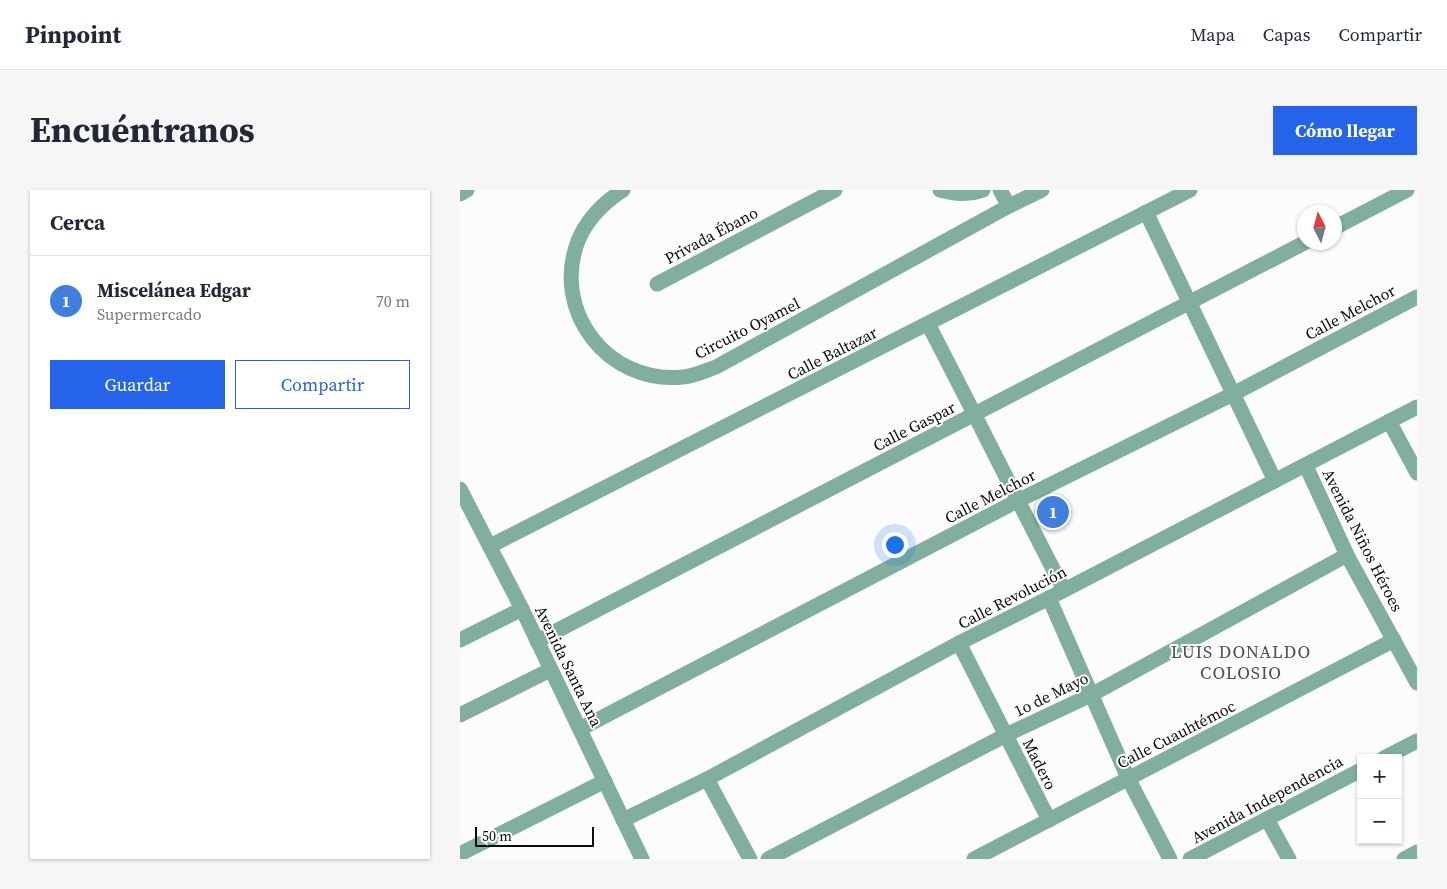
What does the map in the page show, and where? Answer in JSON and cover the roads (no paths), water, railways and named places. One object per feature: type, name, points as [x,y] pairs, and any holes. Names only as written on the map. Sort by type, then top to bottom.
[{"type":"street","points":[[460,194],[467,190]]},
{"type":"street","name":"Circuito Oyamel","points":[[623,190],[596,211],[578,240],[573,257],[572,291],[582,324],[603,351],[632,370],[648,375],[665,377],[683,377],[700,374],[716,367],[1009,206],[1042,190]]},
{"type":"street","name":"Privada Ébano","points":[[657,284],[835,190]]},
{"type":"street","points":[[940,190],[953,194],[975,193],[983,190]]},
{"type":"street","points":[[1000,190],[1009,206]]},
{"type":"street","name":"Calle Baltazar","points":[[490,546],[1190,190]]},
{"type":"street","points":[[1342,224],[1407,190]]},
{"type":"street","points":[[1146,212],[1275,481]]},
{"type":"street","name":"Calle Gaspar","points":[[537,641],[1297,247]]},
{"type":"street","name":"Calle Melchor","points":[[580,729],[1017,501],[1233,394],[1417,297]]},
{"type":"street","points":[[928,324],[1064,590]]},
{"type":"street","name":"Calle Revolución","points":[[623,820],[707,779],[959,643],[1306,466],[1417,407]]},
{"type":"street","points":[[1389,421],[1417,473]]},
{"type":"street","name":"Avenida Niños Héroes","points":[[1306,466],[1347,555],[1417,683]]},
{"type":"street","name":"Avenida Santa Ana","points":[[460,489],[522,609],[642,859]]},
{"type":"street","name":"1o de Mayo","points":[[768,859],[1006,735],[1091,694],[1347,555]]},
{"type":"street","points":[[1049,598],[1128,778],[1170,859]]},
{"type":"street","points":[[460,640],[522,609]]},
{"type":"street","name":"Calle Cuauhtémoc","points":[[974,859],[1394,640]]},
{"type":"street","name":"Madero","points":[[959,643],[1049,820]]},
{"type":"street","points":[[460,715],[550,670]]},
{"type":"street","points":[[1392,754],[1417,741]]},
{"type":"street","name":"Avenida Independencia","points":[[1190,859],[1357,772]]},
{"type":"street","points":[[707,779],[750,859]]},
{"type":"street","points":[[464,851],[605,781]]},
{"type":"street","points":[[1267,819],[1289,859]]},
{"type":"street","points":[[1404,859],[1417,852]]},
{"type":"place","name":"Miscelánea Edgar","points":[[1053,512]]},
{"type":"district","name":"LUIS DONALDO COLOSIO","points":[[1241,661]]}]
